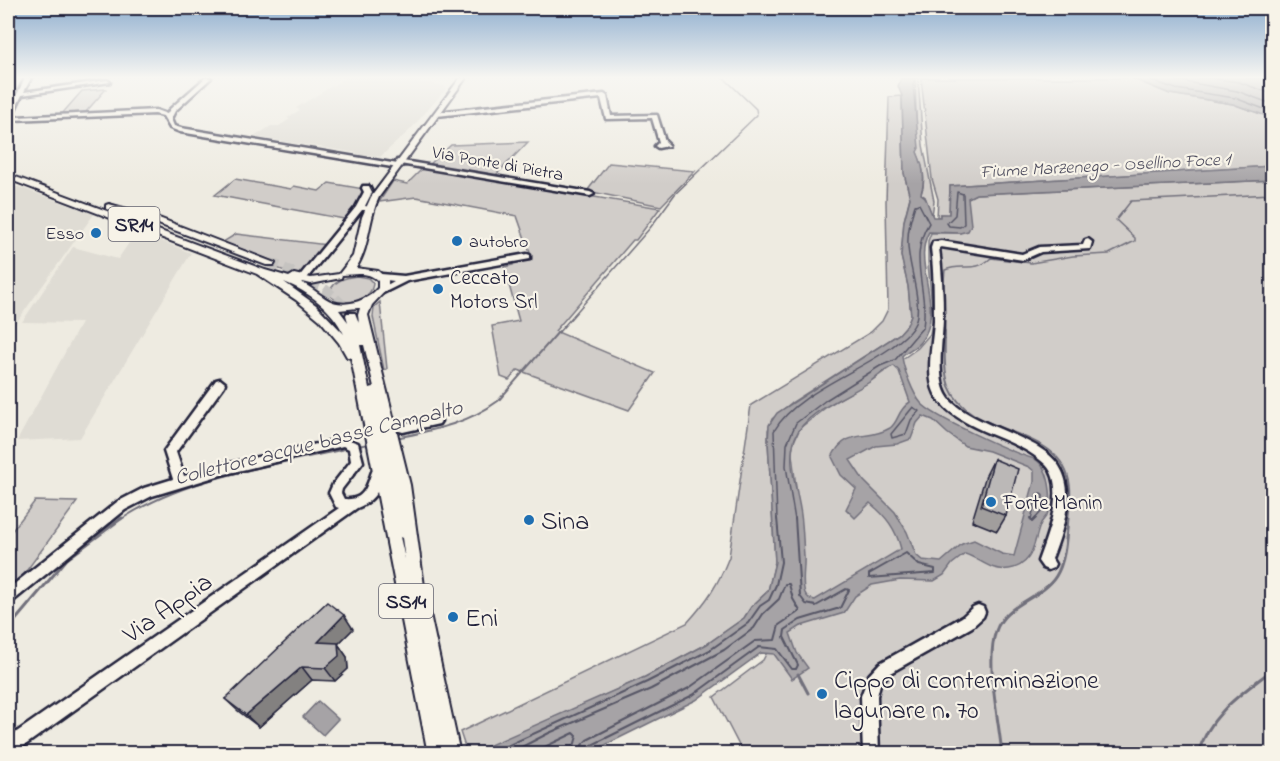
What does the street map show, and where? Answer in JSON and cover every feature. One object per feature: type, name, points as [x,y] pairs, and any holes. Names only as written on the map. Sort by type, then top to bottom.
[{"type":"main road","points":[[378,293],[352,306],[336,306],[324,300],[323,286],[358,261],[365,220],[364,208],[436,115]]},
{"type":"main road","name":"SR14","points":[[10,178],[79,195],[301,280],[318,280],[341,274]]},
{"type":"main road","name":"SR14","points":[[10,178],[305,288],[324,300]]},
{"type":"main road","name":"SR14","points":[[110,207],[156,220],[270,263]]},
{"type":"main road","points":[[361,253],[364,267],[381,277]]},
{"type":"main road","points":[[341,274],[368,271]]},
{"type":"main road","name":"SR14","points":[[261,272],[328,322],[348,347],[357,369]]},
{"type":"main road","name":"SS14","points":[[381,277],[383,285],[367,304],[363,315],[384,442],[416,586],[444,751]]},
{"type":"main road","name":"SS14","points":[[324,300],[338,313],[348,329],[353,341],[357,369],[384,442],[386,504],[444,751]]},
{"type":"main road","points":[[351,315],[361,340],[384,442]]},
{"type":"street","name":"Via Ponte di Pietra","points":[[10,114],[10,117],[16,120],[112,114]]},
{"type":"street","name":"Via Ponte di Pietra","points":[[169,114],[172,127],[189,132],[590,194]]},
{"type":"street","points":[[436,115],[451,114]]},
{"type":"street","points":[[607,114],[608,118],[655,116],[662,142]]},
{"type":"street","points":[[301,280],[350,221],[364,208],[368,192],[366,188]]},
{"type":"street","points":[[1048,564],[1045,561],[1051,547],[1062,492],[1062,482],[1056,466],[1041,453],[966,417],[945,401],[939,389],[936,380],[938,297],[935,248],[936,244],[941,244],[1023,256],[1039,250],[1087,247],[1088,242]]},
{"type":"street","points":[[381,277],[404,279],[527,257]]},
{"type":"street","points":[[378,293],[404,279]]},
{"type":"street","points":[[180,481],[170,451],[220,383]]},
{"type":"street","points":[[358,502],[374,487],[384,442],[403,429],[435,421]]},
{"type":"street","points":[[8,597],[121,506],[148,492],[180,481],[344,442],[353,449],[357,462],[353,470],[337,487],[335,493],[340,503],[386,504]]},
{"type":"street","name":"Via Appia","points":[[8,747],[358,502]]},
{"type":"street","points":[[872,753],[869,696],[874,680],[885,668],[967,622],[978,612]]},
{"type":"shaded area","points":[[62,114],[84,114],[84,114],[60,116]]},
{"type":"shaded area","points":[[294,114],[424,114],[380,157],[369,155],[366,157],[356,155],[357,153],[254,137],[271,126],[279,126],[290,119],[287,118]]},
{"type":"shaded area","points":[[889,114],[902,114],[904,173],[910,197],[904,221],[901,256],[908,286],[911,315],[907,325],[899,334],[791,403],[772,419],[768,430],[768,442],[775,562],[768,591],[751,607],[744,618],[707,644],[645,677],[497,744],[467,753],[460,732],[687,623],[700,607],[721,576],[729,557],[751,405],[871,332],[882,321],[888,309],[886,202]]},
{"type":"shaded area","points":[[916,114],[921,114],[923,145],[934,201],[932,216],[925,197],[921,194],[924,178],[917,152]]},
{"type":"shaded area","points":[[925,114],[1260,114],[1272,118],[1272,166],[950,186],[949,215],[940,214],[940,217],[937,217],[938,199],[932,179]]},
{"type":"shaded area","points":[[528,142],[495,176],[429,165],[451,145]]},
{"type":"shaded area","points":[[609,163],[695,171],[661,206],[587,191]]},
{"type":"shaded area","points":[[423,168],[660,208],[636,240],[633,240],[555,331],[655,373],[629,410],[518,370],[509,380],[501,377],[492,326],[519,321],[504,267],[513,265],[511,257],[530,253],[517,216],[416,197],[379,202],[393,181],[407,184]]},
{"type":"shaded area","points":[[235,179],[291,189],[294,186],[319,191],[329,183],[364,189],[363,195],[348,219],[344,219],[215,195]]},
{"type":"shaded area","points":[[1272,180],[1272,753],[743,753],[714,697],[763,660],[794,600],[803,544],[792,454],[793,444],[800,428],[829,405],[872,380],[918,348],[930,334],[933,317],[928,241],[931,233],[960,233],[968,198],[976,194]]},
{"type":"shaded area","points":[[19,187],[94,214],[8,334],[8,188]]},
{"type":"shaded area","points":[[137,231],[191,253],[80,438],[17,441],[81,323],[22,322],[73,247],[118,259]]},
{"type":"shaded area","points":[[236,234],[328,245],[305,273],[299,276],[268,265],[272,261],[223,242]]},
{"type":"shaded area","points":[[357,276],[368,278],[373,283],[368,295],[349,302],[330,296],[331,288],[337,282]]},
{"type":"shaded area","points":[[380,302],[387,369],[384,370],[373,317],[374,307]]},
{"type":"shaded area","points":[[35,501],[77,502],[16,585],[8,591],[8,536]]},
{"type":"water","points":[[902,114],[916,114],[919,148],[917,152],[924,178],[921,194],[925,197],[933,217],[949,214],[950,186],[1272,166],[1272,180],[976,194],[968,198],[971,225],[968,231],[929,232],[924,257],[930,301],[928,329],[921,341],[902,356],[904,367],[915,394],[929,409],[975,434],[1035,459],[1044,469],[1050,493],[1049,509],[1041,523],[1032,551],[1024,563],[1009,569],[997,569],[965,554],[952,564],[944,575],[934,581],[900,580],[872,585],[855,596],[844,613],[801,626],[790,633],[797,653],[808,668],[792,679],[774,654],[761,653],[696,700],[589,753],[472,753],[645,677],[707,644],[744,618],[751,607],[768,591],[775,562],[769,425],[777,413],[899,334],[907,325],[911,315],[908,286],[901,256],[904,221],[910,198],[904,173]],"holes":[[[894,366],[899,371],[910,402],[895,423],[882,432],[851,438],[844,442],[832,457],[841,475],[856,489],[846,509],[855,518],[870,503],[890,523],[901,549],[815,600],[812,599],[806,595],[803,584],[802,525],[792,467],[795,438],[800,428],[828,405],[871,381],[890,367]],[[923,416],[933,420],[965,446],[989,451],[1034,471],[1034,482],[1014,556],[1002,554],[974,540],[962,544],[941,562],[922,560],[916,555],[907,532],[895,512],[864,481],[850,460],[876,446],[897,444],[911,439],[917,423]]]},
{"type":"water","points":[[1260,114],[1272,114],[1272,118]]},
{"type":"water","points":[[318,701],[338,719],[323,735],[303,717]]},
{"type":"building","points":[[994,459],[1018,469],[1006,516],[981,506]]},
{"type":"building","points":[[327,602],[344,615],[318,642],[338,643],[339,656],[325,668],[302,667],[246,715],[225,699]]},
{"type":"waterway","name":"Collettore acque basse Campalto","points":[[558,333],[650,228],[675,194],[757,114]]},
{"type":"waterway","points":[[945,333],[943,291],[945,270],[979,266],[991,258],[1031,263],[1073,256],[1109,254],[1135,241],[1135,238],[1116,220],[1131,201],[1272,194]]},
{"type":"waterway","name":"Collettore acque basse Campalto","points":[[396,438],[462,421],[486,409],[498,401],[559,331]]},
{"type":"waterway","points":[[945,333],[947,379],[960,404],[976,416],[1034,441],[1051,452],[1064,467],[1070,487],[1068,520]]},
{"type":"waterway","name":"Collettore acque basse Campalto","points":[[357,446],[369,444]]},
{"type":"waterway","name":"Collettore acque basse Campalto","points":[[120,520],[146,505],[202,483],[260,467],[349,448]]},
{"type":"waterway","name":"Collettore acque basse Campalto","points":[[8,629],[67,559],[122,518]]},
{"type":"waterway","points":[[1002,754],[992,674],[996,631],[1007,614],[1050,584],[1056,576],[1064,555],[1068,518]]},
{"type":"waterway","points":[[1198,754],[1203,740],[1218,716],[1272,670]]},
{"type":"waterway","points":[[798,674],[808,693]]},
{"type":"tunnel","points":[[270,263],[315,283],[334,296],[351,315]]},
{"type":"place","name":"Esso","points":[[96,233]]},
{"type":"place","name":"autobro","points":[[457,241]]},
{"type":"place","name":"Ceccato Motors Srl","points":[[438,289]]},
{"type":"place","name":"Forte Manin","points":[[991,502]]},
{"type":"place","name":"Sina","points":[[529,520]]},
{"type":"place","name":"Eni","points":[[453,617]]},
{"type":"place","name":"Cippo di conterminazione lagunare n. 70","points":[[822,694]]},
{"type":"water label","name":"Fiume Marzenego - Osellino Foce 1","points":[[1105,165]]}]
